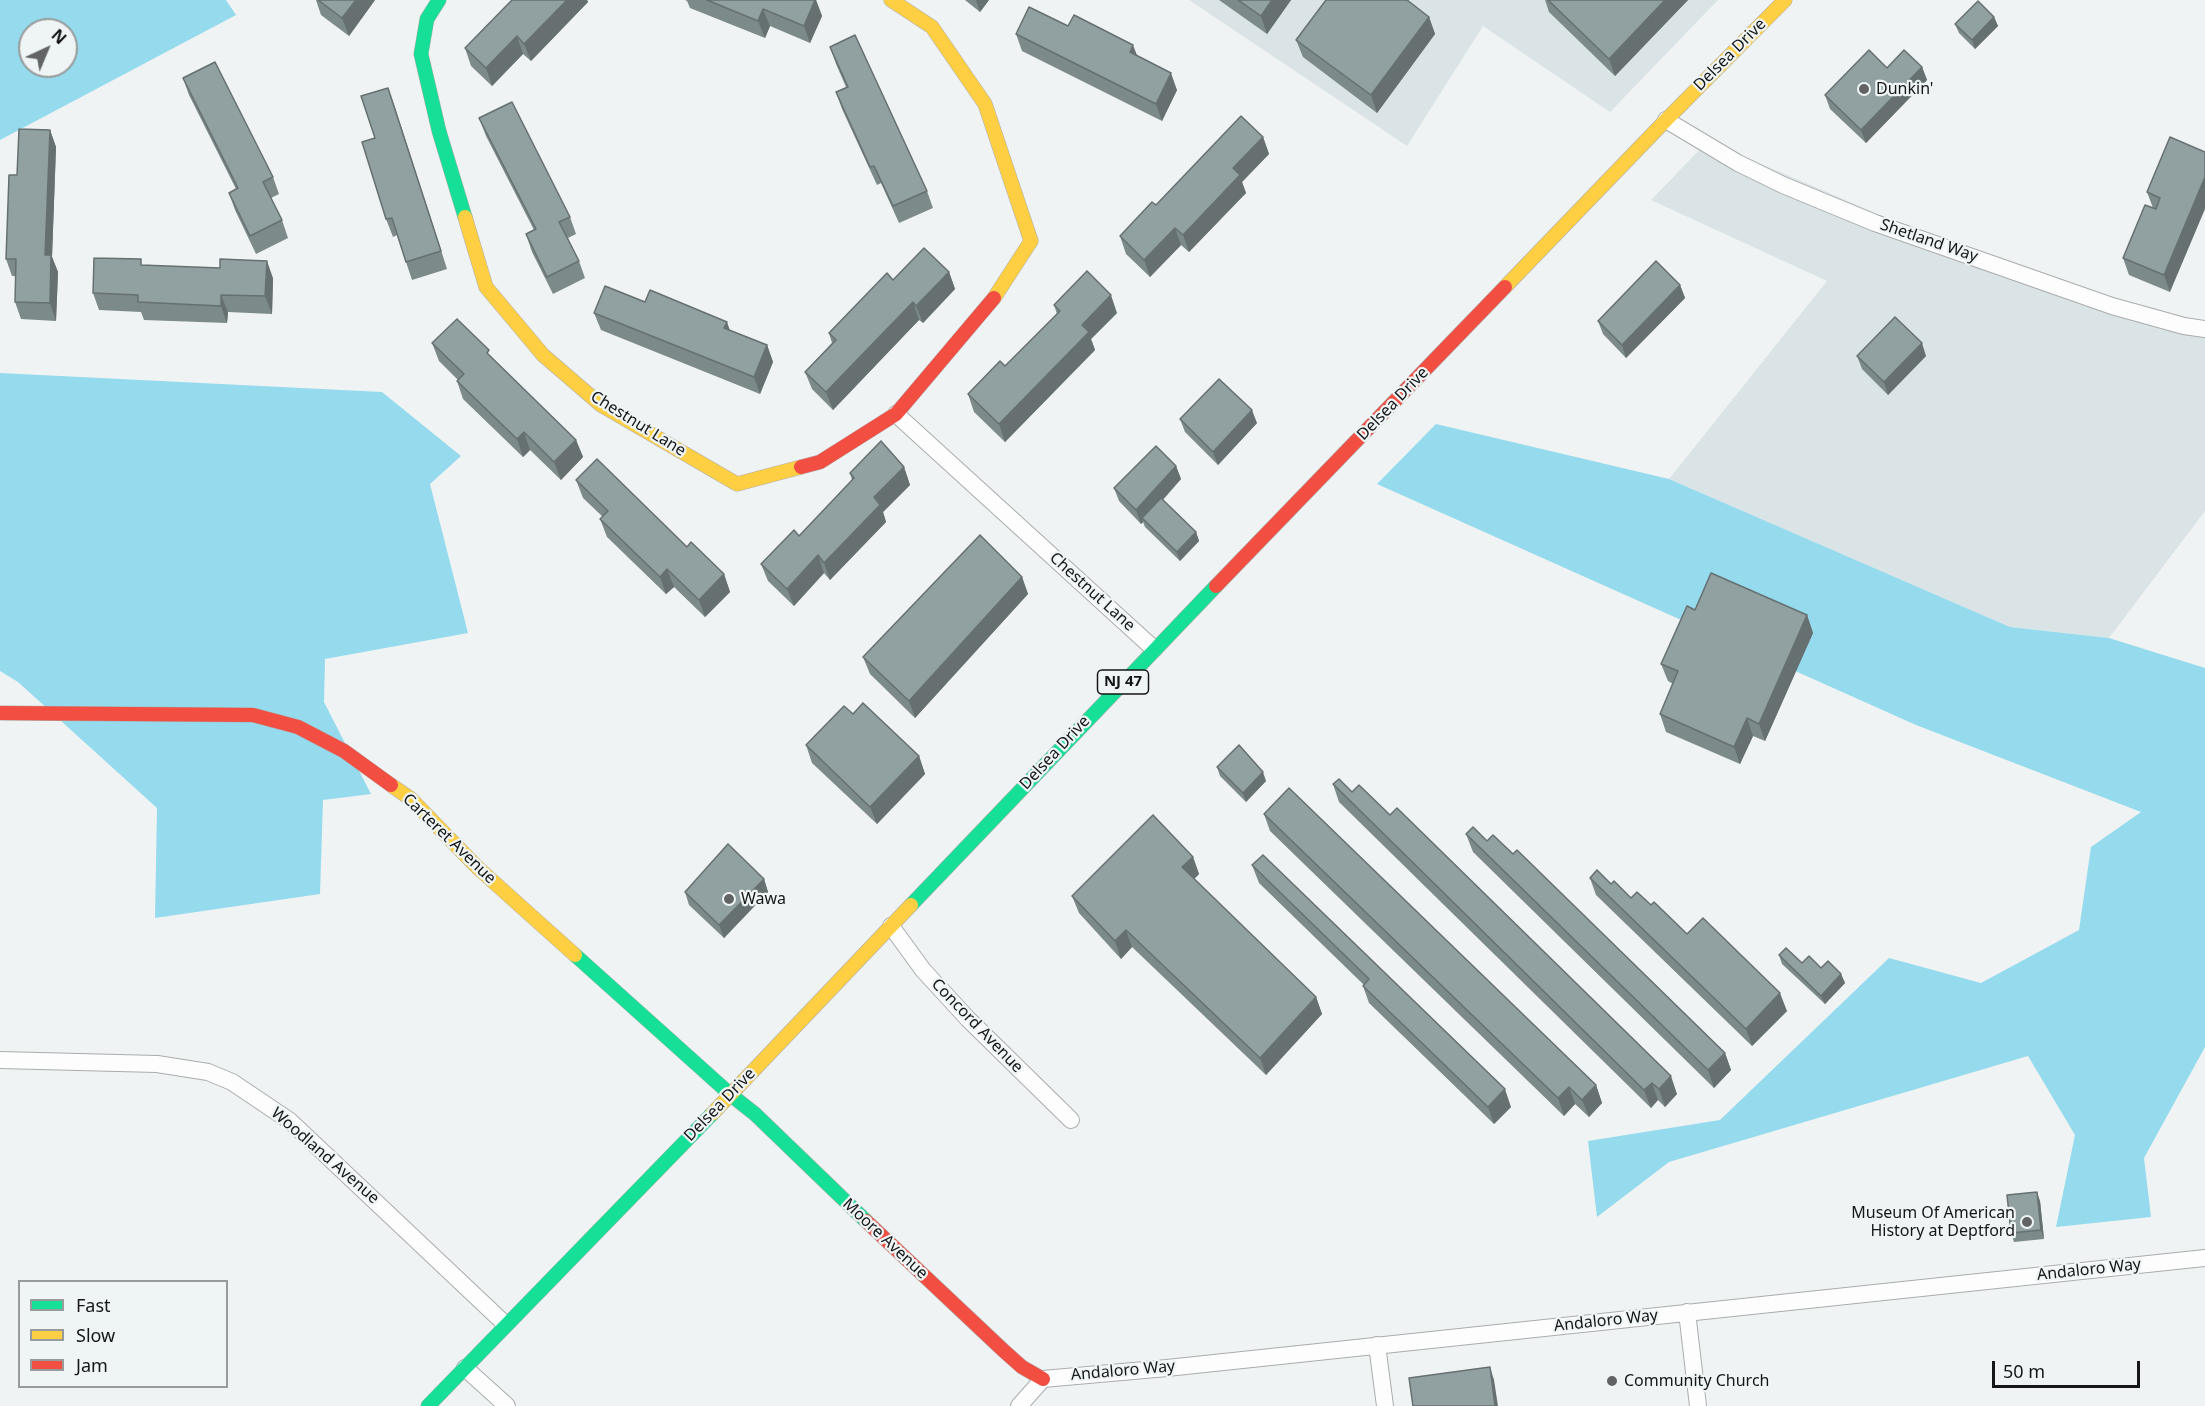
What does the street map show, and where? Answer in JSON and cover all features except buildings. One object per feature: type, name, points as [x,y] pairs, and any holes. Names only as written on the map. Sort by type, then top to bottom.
[{"type":"street","name":"Chestnut Lane","points":[[439,0],[427,19],[421,54],[446,153],[486,287],[543,355],[601,405],[737,484],[820,462],[896,414],[1002,289],[1031,242],[985,104],[932,27],[891,0]]},
{"type":"street","name":"Delsea Drive","points":[[428,1406],[505,1324],[731,1095],[1154,649],[1785,0]]},
{"type":"street","name":"Shetland Way","points":[[1666,120],[1783,185],[1875,223],[2112,306],[2184,326],[2205,329]]},
{"type":"street","name":"Chestnut Lane","points":[[896,414],[1154,649]]},
{"type":"street","name":"Carteret Avenue","points":[[0,713],[253,715],[298,727],[344,751],[411,799],[478,868],[731,1095]]},
{"type":"street","name":"Concord Avenue","points":[[891,926],[923,970],[968,1019],[1071,1120]]},
{"type":"street","name":"Woodland Avenue","points":[[0,1060],[157,1064],[208,1072],[232,1082],[290,1122],[376,1200],[505,1324]]},
{"type":"street","name":"Moore Avenue","points":[[731,1095],[755,1114],[1004,1351],[1043,1379]]},
{"type":"street","name":"Andaloro Way","points":[[1043,1379],[2205,1258]]},
{"type":"street","points":[[1687,1312],[1698,1406]]},
{"type":"street","points":[[1377,1345],[1385,1406]]},
{"type":"street","points":[[465,1368],[507,1406]]},
{"type":"street","points":[[1022,1404],[1043,1379]]},
{"type":"shaded area","points":[[0,0],[226,0],[236,15],[0,140]]},
{"type":"shaded area","points":[[1189,0],[1718,0],[1610,112],[1483,26],[1407,146]]},
{"type":"shaded area","points":[[1708,141],[2071,297],[2205,327],[2205,511],[2109,638],[2010,627],[1669,479],[1827,281],[1651,200]]},
{"type":"shaded area","points":[[0,373],[382,392],[461,456],[430,484],[468,633],[325,659],[324,702],[371,794],[323,800],[320,894],[155,918],[157,808],[18,682],[0,671]]},
{"type":"shaded area","points":[[1436,424],[1669,479],[2010,627],[2109,638],[2205,668],[2205,1047],[2144,1158],[2151,1217],[2056,1227],[2075,1135],[2028,1056],[1669,1162],[1597,1217],[1588,1141],[1720,1120],[1889,958],[1981,983],[2079,930],[2091,847],[2141,812],[1916,725],[1377,484]]},
{"type":"traffic: fast","points":[[439,0],[427,19],[421,54],[439,131],[465,217]]},
{"type":"traffic: fast","points":[[911,905],[1216,586]]},
{"type":"traffic: fast","points":[[575,955],[755,1114],[866,1221]]},
{"type":"traffic: fast","points":[[428,1406],[712,1114]]},
{"type":"traffic: slow","points":[[891,0],[932,27],[985,104],[1031,241],[994,298]]},
{"type":"traffic: slow","points":[[1505,287],[1785,0]]},
{"type":"traffic: slow","points":[[465,217],[486,287],[543,355],[601,405],[737,484],[801,467]]},
{"type":"traffic: slow","points":[[391,785],[411,799],[478,868],[575,955]]},
{"type":"traffic: slow","points":[[712,1114],[911,905]]},
{"type":"traffic: jam","points":[[1216,586],[1505,287]]},
{"type":"traffic: jam","points":[[801,467],[820,462],[896,414],[994,298]]},
{"type":"traffic: jam","points":[[0,713],[253,715],[298,727],[344,751],[391,785]]},
{"type":"traffic: jam","points":[[866,1221],[1004,1351],[1022,1367],[1043,1379]]},
{"type":"place","name":"Dunkin'","points":[[1864,89]]},
{"type":"place","name":"Wawa","points":[[729,899]]},
{"type":"place","name":"Museum Of American History at Deptford","points":[[2027,1222]]},
{"type":"place","name":"Community Church","points":[[1612,1381]]}]
